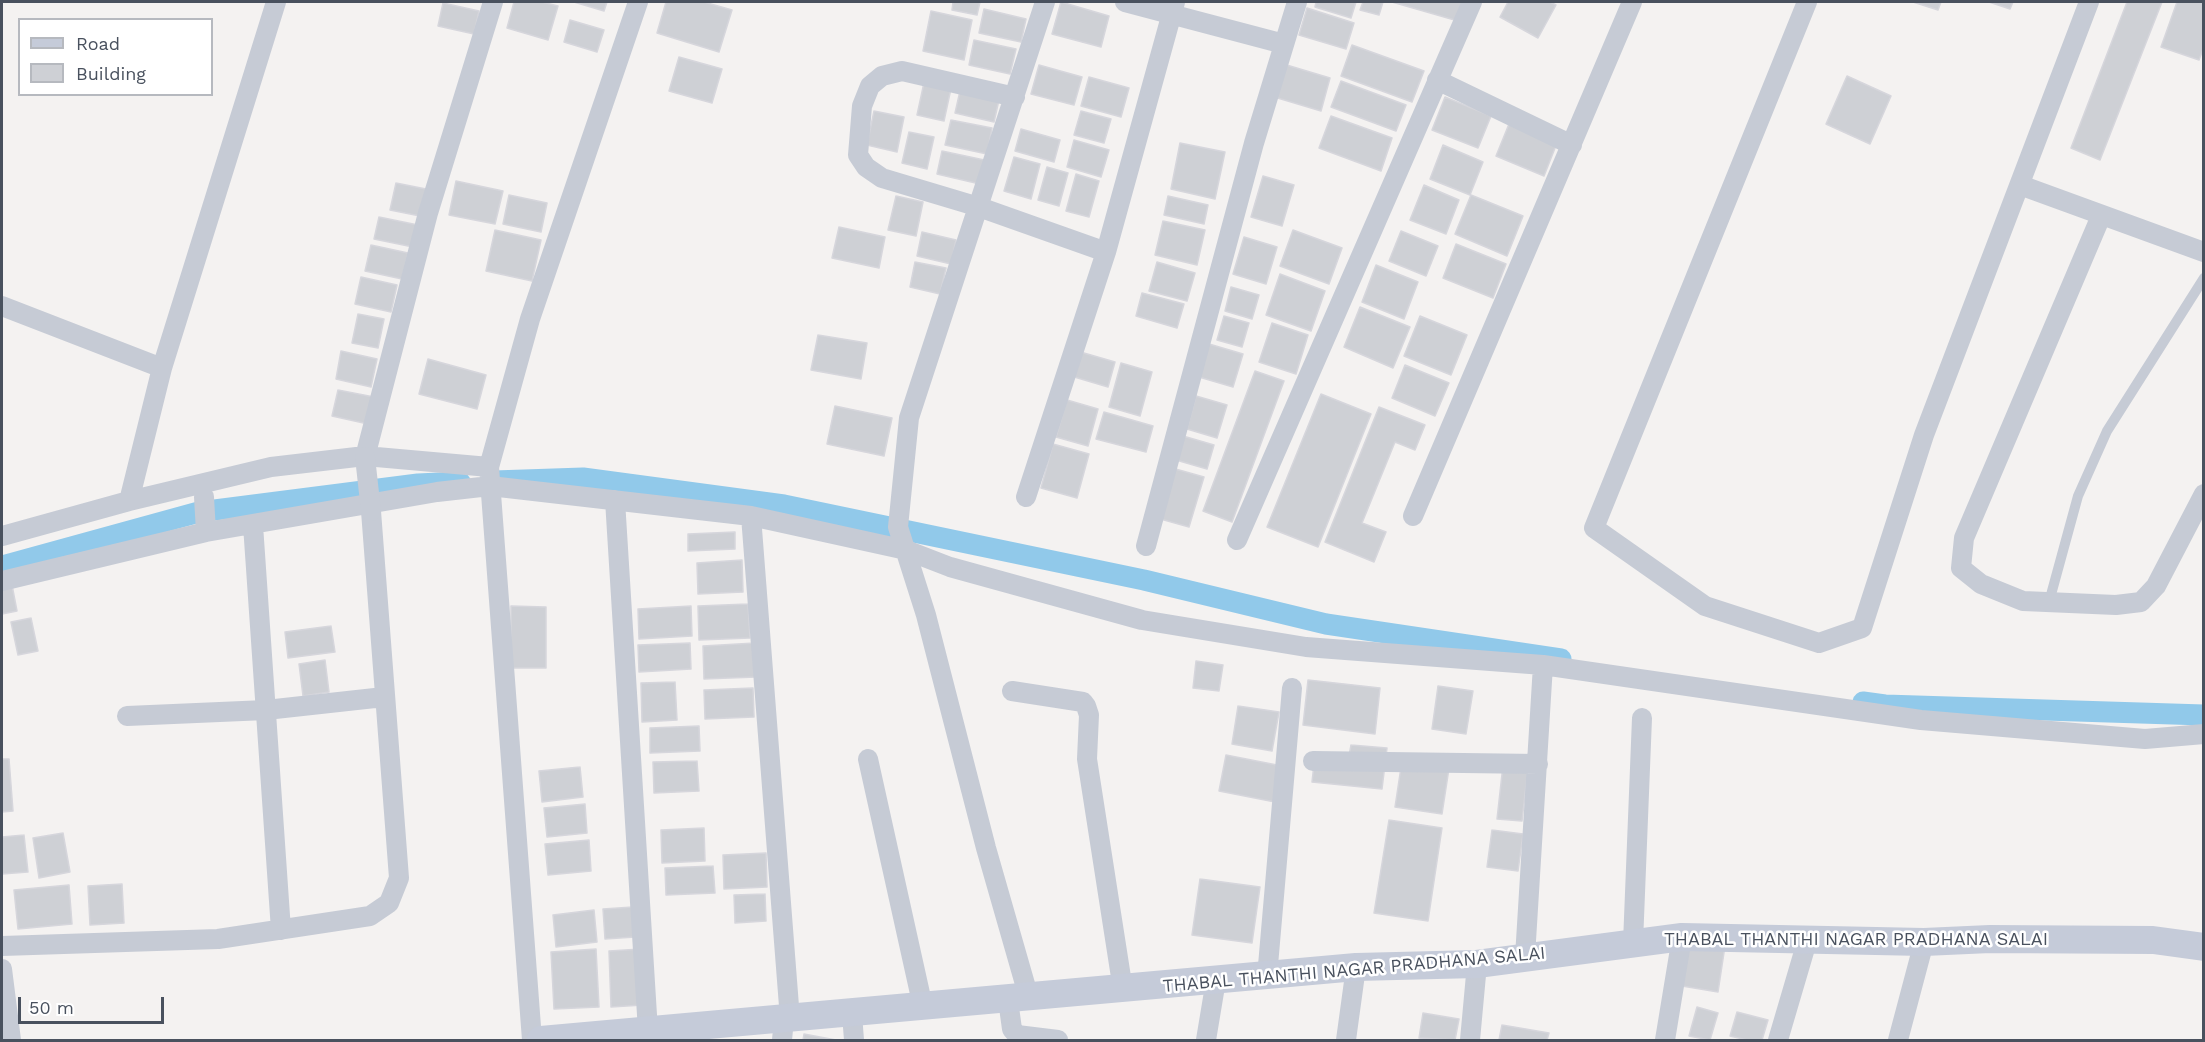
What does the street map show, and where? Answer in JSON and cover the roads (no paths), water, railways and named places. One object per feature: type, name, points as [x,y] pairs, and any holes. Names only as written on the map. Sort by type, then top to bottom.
[{"type":"main road","name":"THABAL THANTHI NAGAR PRADHANA SALAI","points":[[541,1041],[648,1031],[732,1032],[785,1026],[853,1027],[923,1007],[1216,980],[1267,978],[1356,967],[1477,964],[1682,937],[1924,942],[1990,939],[2152,940],[2204,947]]},
{"type":"street","points":[[129,501],[162,368],[276,2]]},
{"type":"street","points":[[2,946],[218,939],[370,916],[389,903],[399,878],[365,457],[428,213],[493,2]]},
{"type":"street","points":[[532,1041],[490,477],[530,319],[638,2]]},
{"type":"street","points":[[1045,2],[909,418],[898,527],[926,615],[986,848],[1018,999],[1012,1029],[1017,1035],[1058,1041]]},
{"type":"street","points":[[1125,2],[1173,7],[1284,44]]},
{"type":"street","points":[[1146,546],[1254,143],[1297,2]]},
{"type":"street","points":[[1237,540],[1472,2]]},
{"type":"street","points":[[1413,516],[1632,2]]},
{"type":"street","points":[[1807,2],[1594,528],[1705,606],[1819,643],[1862,628],[1924,435],[2089,2]]},
{"type":"street","points":[[1026,497],[1106,252],[1173,7]]},
{"type":"street","points":[[1015,97],[902,70],[882,76],[870,86],[862,106],[858,155],[866,167],[882,178],[979,207],[1106,252]]},
{"type":"street","points":[[1437,80],[1572,145]]},
{"type":"street","points":[[2019,185],[2204,252]]},
{"type":"street","points":[[2101,216],[1964,538],[1961,568],[1981,584],[2023,601],[2116,605],[2141,602],[2156,586],[2204,494]]},
{"type":"street","points":[[2,306],[162,368]]},
{"type":"street","points":[[2,536],[129,501],[271,467],[365,457],[615,500],[751,516],[905,549],[950,567],[1142,620],[1306,647],[1544,665],[1921,720],[2145,739],[2204,734]]},
{"type":"street","points":[[2,581],[206,527],[253,525],[437,492],[490,477]]},
{"type":"street","points":[[204,497],[206,527]]},
{"type":"street","points":[[615,500],[648,1031]]},
{"type":"street","points":[[751,516],[785,1026]]},
{"type":"street","points":[[253,525],[281,930]]},
{"type":"street","points":[[1525,957],[1544,665]]},
{"type":"street","points":[[1267,978],[1292,688]]},
{"type":"street","points":[[1012,691],[1083,702],[1086,706],[1089,715],[1088,770],[1123,990]]},
{"type":"street","points":[[127,716],[266,710],[384,698]]},
{"type":"street","points":[[1633,943],[1642,718]]},
{"type":"street","points":[[868,759],[923,1007]]},
{"type":"street","points":[[1313,761],[1538,764]]},
{"type":"street","points":[[1665,1041],[1682,937]]},
{"type":"street","points":[[1778,1041],[1808,938]]},
{"type":"street","points":[[1898,1041],[1924,942]]},
{"type":"street","points":[[1470,1041],[1477,964]]},
{"type":"street","points":[[1346,1041],[1356,967]]},
{"type":"street","points":[[2,969],[11,1041]]},
{"type":"street","points":[[1206,1041],[1216,980]]},
{"type":"lane","points":[[2049,602],[2078,496],[2107,431],[2204,278]]},
{"type":"waterway","points":[[494,481],[583,478],[784,505],[1144,580],[1326,624],[1561,659]]},
{"type":"waterway","points":[[2,566],[199,512],[418,484],[460,482]]},
{"type":"waterway","points":[[1863,702],[1885,705],[2204,715]]}]
